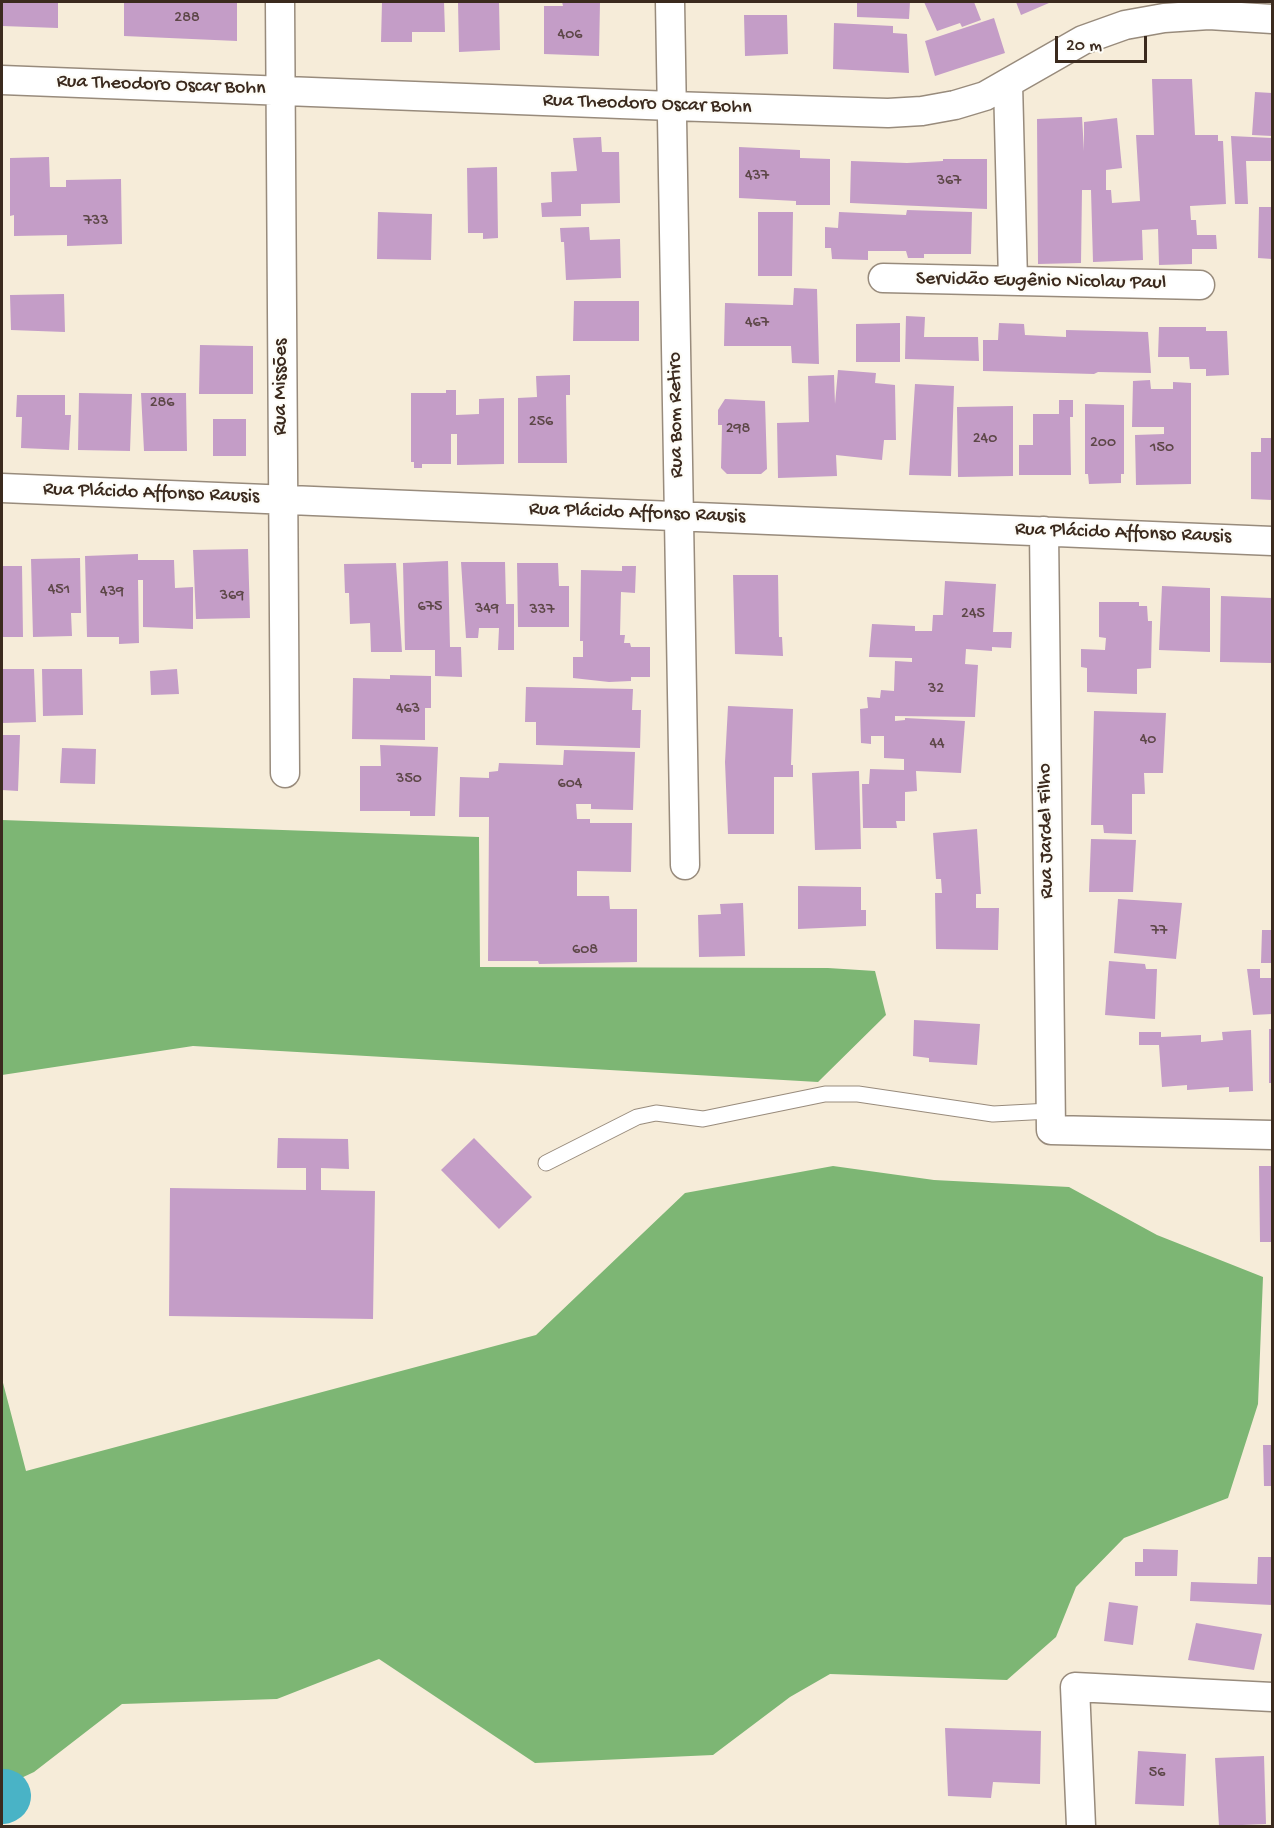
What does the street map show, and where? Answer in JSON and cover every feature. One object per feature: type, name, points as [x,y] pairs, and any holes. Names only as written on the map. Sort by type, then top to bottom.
[{"type":"street","name":"Rua Missões","points":[[280,2],[285,773]]},
{"type":"street","name":"Rua Bom Retiro","points":[[670,2],[685,865]]},
{"type":"street","points":[[1140,2],[1164,18]]},
{"type":"street","name":"Rua Theodoro Oscar Bohn","points":[[2,80],[672,106],[922,111],[975,99],[1083,40],[1125,25],[1164,18],[1209,15],[1272,19]]},
{"type":"street","points":[[1008,83],[1013,281]]},
{"type":"street","name":"Servidão Eugênio Nicolau Paul","points":[[883,278],[1200,285]]},
{"type":"street","name":"Rua Plácido Affonso Rausis","points":[[2,488],[1272,541]]},
{"type":"street","name":"Rua Jardel Filho","points":[[1044,531],[1051,1121]]},
{"type":"street","points":[[1051,1121],[1272,1135]]},
{"type":"street","points":[[1081,1827],[1075,1688],[1272,1697]]},
{"type":"lane","points":[[546,1163],[637,1117],[656,1113],[703,1119],[825,1094],[858,1094],[1051,1121]]},
{"type":"green space","points":[[2,820],[479,837],[480,967],[828,968],[875,971],[886,1015],[818,1082],[193,1046],[2,1075]]},
{"type":"green space","points":[[833,1166],[934,1180],[1069,1187],[1157,1235],[1263,1277],[1258,1404],[1228,1498],[1124,1538],[1076,1587],[1056,1637],[1007,1680],[830,1674],[790,1697],[713,1755],[535,1763],[379,1659],[277,1699],[122,1704],[34,1772],[2,1787],[2,1379],[26,1471],[536,1335],[685,1193]]},
{"type":"building","points":[[2,2],[58,2],[58,28],[2,26]]},
{"type":"building","points":[[124,2],[237,2],[237,41],[124,36]]},
{"type":"building","points":[[382,2],[444,2],[445,32],[412,32],[412,42],[381,42]]},
{"type":"building","points":[[458,2],[499,2],[500,50],[459,52]]},
{"type":"building","points":[[562,2],[600,2],[599,56],[544,54],[544,6],[563,6]]},
{"type":"building","points":[[857,2],[910,2],[909,19],[857,17]]},
{"type":"building","points":[[924,2],[974,2],[981,20],[962,27],[960,23],[937,31]]},
{"type":"building","points":[[1016,2],[1048,2],[1049,3],[1021,15]]},
{"type":"building","points":[[744,15],[787,15],[788,54],[745,56]]},
{"type":"building","points":[[994,18],[1005,53],[935,76],[925,41]]},
{"type":"building","points":[[834,23],[893,26],[893,33],[907,34],[909,73],[833,69]]},
{"type":"building","points":[[1152,79],[1192,79],[1195,135],[1218,135],[1218,141],[1223,141],[1226,204],[1190,206],[1191,220],[1196,220],[1197,235],[1216,235],[1217,249],[1192,249],[1192,264],[1159,265],[1158,229],[1142,230],[1143,260],[1093,262],[1091,190],[1082,190],[1081,263],[1038,264],[1037,119],[1082,117],[1084,151],[1084,122],[1117,118],[1122,168],[1106,170],[1106,190],[1111,190],[1112,203],[1140,201],[1136,135],[1154,135]]},
{"type":"building","points":[[1255,92],[1272,93],[1272,136],[1252,135]]},
{"type":"building","points":[[1231,136],[1272,138],[1272,161],[1246,161],[1248,204],[1235,204]]},
{"type":"building","points":[[601,137],[602,152],[619,152],[620,203],[581,204],[581,216],[542,217],[541,203],[552,202],[551,172],[577,171],[573,138]]},
{"type":"building","points":[[739,147],[800,150],[800,158],[830,159],[830,205],[796,205],[796,201],[739,198]]},
{"type":"building","points":[[49,157],[50,187],[66,187],[66,180],[121,179],[122,244],[67,246],[67,235],[14,236],[14,215],[10,216],[10,158]]},
{"type":"building","points":[[943,159],[987,159],[987,209],[850,203],[851,161],[907,163],[943,161]]},
{"type":"building","points":[[497,167],[498,238],[483,239],[483,233],[468,233],[467,168]]},
{"type":"building","points":[[1259,207],[1272,207],[1272,259],[1258,258]]},
{"type":"building","points":[[907,210],[972,212],[971,254],[924,254],[924,258],[908,258],[906,251],[868,251],[868,260],[832,259],[831,248],[825,248],[825,227],[838,228],[839,212],[906,215]]},
{"type":"building","points":[[378,212],[432,214],[431,260],[377,259]]},
{"type":"building","points":[[758,212],[793,212],[792,276],[758,276]]},
{"type":"building","points":[[589,227],[590,240],[620,239],[621,278],[566,280],[564,242],[561,242],[560,228]]},
{"type":"building","points":[[794,288],[817,289],[819,364],[792,363],[791,346],[724,346],[725,303],[793,305]]},
{"type":"building","points":[[64,294],[65,332],[11,330],[10,295]]},
{"type":"building","points":[[574,301],[639,301],[639,341],[573,341]]},
{"type":"building","points":[[906,316],[925,317],[924,337],[978,337],[979,361],[905,359]]},
{"type":"building","points":[[900,323],[900,362],[856,362],[856,324]]},
{"type":"building","points":[[999,323],[1024,324],[1025,335],[1066,337],[1066,330],[1148,332],[1151,373],[983,371],[983,340],[998,340]]},
{"type":"building","points":[[1159,327],[1206,327],[1206,331],[1227,331],[1229,375],[1206,376],[1206,369],[1190,369],[1189,357],[1158,357]]},
{"type":"building","points":[[200,345],[253,346],[253,394],[199,394]]},
{"type":"building","points":[[838,370],[876,373],[875,383],[895,385],[896,440],[884,440],[882,460],[836,455],[837,476],[778,478],[777,423],[809,422],[808,376],[834,375],[835,404]]},
{"type":"building","points":[[570,375],[570,395],[566,395],[567,463],[518,463],[518,398],[537,397],[536,376]]},
{"type":"building","points":[[1150,380],[1151,389],[1173,389],[1173,382],[1191,383],[1191,484],[1136,485],[1135,435],[1164,434],[1164,427],[1132,427],[1133,381]]},
{"type":"building","points":[[915,384],[954,386],[951,476],[909,475]]},
{"type":"building","points":[[446,390],[456,390],[456,415],[479,414],[479,399],[504,398],[504,464],[457,465],[457,434],[451,434],[451,464],[422,464],[422,468],[414,468],[414,462],[411,462],[411,393],[446,393]]},
{"type":"building","points":[[79,393],[132,394],[130,451],[78,450]]},
{"type":"building","points":[[141,393],[186,393],[187,451],[144,451]]},
{"type":"building","points":[[17,395],[65,395],[65,415],[71,415],[69,450],[21,448],[22,417],[16,417]]},
{"type":"building","points":[[725,399],[765,401],[767,469],[761,474],[727,474],[721,468],[722,425],[718,425],[718,410]]},
{"type":"building","points":[[1059,400],[1073,400],[1073,417],[1070,417],[1071,475],[1019,475],[1019,445],[1033,445],[1033,414],[1059,414]]},
{"type":"building","points":[[1085,404],[1124,405],[1124,474],[1121,474],[1121,483],[1089,484],[1088,474],[1085,474]]},
{"type":"building","points":[[1013,406],[1013,476],[958,477],[957,407]]},
{"type":"building","points":[[213,419],[246,419],[246,456],[213,456]]},
{"type":"building","points":[[1261,438],[1272,438],[1272,500],[1251,499],[1251,452],[1261,452]]},
{"type":"building","points":[[248,549],[250,618],[196,619],[193,550]]},
{"type":"building","points":[[138,554],[138,560],[174,560],[175,588],[193,587],[193,629],[143,627],[143,580],[138,580],[139,643],[119,644],[119,637],[87,637],[85,556]]},
{"type":"building","points":[[80,558],[81,613],[71,613],[72,636],[33,637],[31,559]]},
{"type":"building","points":[[448,561],[450,647],[461,647],[462,677],[435,676],[435,650],[405,650],[403,563]]},
{"type":"building","points":[[461,562],[505,562],[506,604],[514,604],[514,650],[498,650],[499,628],[479,628],[478,638],[466,638]]},
{"type":"building","points":[[396,563],[402,652],[371,652],[370,623],[350,624],[349,593],[345,593],[344,564]]},
{"type":"building","points":[[517,563],[558,563],[559,586],[569,586],[569,627],[518,627]]},
{"type":"building","points":[[2,566],[22,566],[23,637],[2,637]]},
{"type":"building","points":[[622,566],[636,566],[635,593],[621,592],[620,635],[625,635],[624,643],[630,643],[631,647],[650,647],[650,677],[631,677],[631,681],[609,682],[573,678],[573,657],[583,657],[583,641],[580,641],[581,570],[622,571]]},
{"type":"building","points":[[733,575],[778,575],[779,637],[782,637],[783,656],[735,654]]},
{"type":"building","points":[[945,581],[996,584],[993,632],[1012,632],[1011,648],[992,647],[992,651],[966,649],[965,664],[978,665],[975,717],[895,716],[895,721],[905,720],[905,718],[965,721],[961,773],[916,771],[917,791],[905,792],[905,821],[896,821],[897,828],[863,828],[862,784],[869,784],[870,769],[904,770],[904,759],[884,758],[884,736],[871,736],[871,744],[861,743],[860,709],[868,708],[867,697],[880,698],[881,690],[894,691],[895,661],[912,662],[912,658],[869,657],[872,624],[915,626],[915,631],[932,631],[933,615],[943,615]]},
{"type":"building","points":[[1162,586],[1210,588],[1210,652],[1159,650]]},
{"type":"building","points":[[1221,596],[1272,598],[1272,663],[1220,662]]},
{"type":"building","points":[[1099,602],[1139,602],[1139,606],[1147,606],[1148,621],[1152,621],[1151,668],[1137,669],[1137,694],[1087,692],[1087,668],[1081,667],[1081,649],[1105,650],[1106,638],[1099,637]]},
{"type":"building","points":[[2,669],[34,669],[36,722],[2,723]]},
{"type":"building","points":[[42,669],[82,669],[83,715],[43,716]]},
{"type":"building","points":[[177,669],[179,694],[151,695],[150,671]]},
{"type":"building","points":[[390,675],[431,676],[431,708],[425,708],[425,740],[352,739],[353,678],[390,679]]},
{"type":"building","points":[[526,687],[633,689],[632,710],[641,710],[640,748],[536,745],[536,722],[525,722]]},
{"type":"building","points":[[728,706],[793,709],[791,765],[793,765],[793,777],[774,777],[774,834],[728,834],[725,762]]},
{"type":"building","points":[[1094,711],[1166,713],[1163,773],[1144,773],[1145,794],[1132,794],[1132,834],[1104,833],[1103,825],[1091,825]]},
{"type":"building","points":[[2,735],[20,735],[18,791],[2,790]]},
{"type":"building","points":[[380,745],[438,747],[435,816],[410,816],[410,811],[360,811],[360,766],[381,766]]},
{"type":"building","points":[[62,748],[96,749],[95,784],[60,783]]},
{"type":"building","points":[[564,750],[635,752],[633,810],[591,809],[591,804],[576,804],[577,819],[590,819],[590,823],[632,823],[631,872],[577,871],[577,896],[609,896],[610,909],[637,909],[637,962],[539,964],[538,961],[488,961],[489,817],[459,817],[460,777],[489,778],[489,772],[498,771],[499,763],[563,765]]},
{"type":"building","points":[[859,771],[861,849],[815,850],[812,773]]},
{"type":"building","points":[[977,829],[981,894],[976,894],[976,908],[999,908],[998,950],[936,949],[935,893],[942,893],[941,879],[936,879],[933,833]]},
{"type":"building","points":[[1091,839],[1136,840],[1133,892],[1089,892]]},
{"type":"building","points":[[798,886],[861,887],[861,910],[866,910],[866,926],[798,929]]},
{"type":"building","points":[[1118,899],[1182,903],[1176,959],[1114,953]]},
{"type":"building","points":[[743,903],[745,956],[699,957],[698,915],[721,914],[720,904]]},
{"type":"building","points":[[1262,930],[1272,930],[1272,963],[1261,963]]},
{"type":"building","points":[[1109,961],[1145,964],[1146,969],[1157,969],[1155,1019],[1105,1015]]},
{"type":"building","points":[[1247,969],[1260,969],[1260,978],[1272,978],[1272,1014],[1253,1015]]},
{"type":"building","points":[[914,1020],[980,1024],[977,1065],[929,1062],[929,1058],[913,1056]]},
{"type":"building","points":[[1269,1029],[1272,1029],[1272,1083],[1269,1083]]},
{"type":"building","points":[[1251,1030],[1253,1091],[1229,1092],[1229,1087],[1187,1090],[1187,1085],[1162,1087],[1159,1045],[1139,1045],[1139,1032],[1161,1032],[1161,1037],[1201,1035],[1201,1042],[1223,1040],[1222,1032]]},
{"type":"building","points":[[278,1138],[348,1139],[349,1169],[321,1168],[321,1190],[375,1191],[373,1319],[169,1316],[170,1188],[306,1190],[306,1168],[277,1168]]},
{"type":"building","points":[[474,1138],[532,1197],[499,1229],[441,1170]]},
{"type":"building","points":[[1259,1166],[1272,1166],[1272,1242],[1260,1242]]},
{"type":"building","points":[[1263,1445],[1272,1445],[1272,1486],[1264,1486]]},
{"type":"building","points":[[1143,1549],[1178,1550],[1177,1576],[1135,1576],[1135,1562],[1143,1562]]},
{"type":"building","points":[[1258,1557],[1272,1557],[1272,1605],[1190,1601],[1191,1582],[1257,1584]]},
{"type":"building","points":[[1109,1602],[1138,1606],[1133,1645],[1104,1641]]},
{"type":"building","points":[[1196,1623],[1262,1634],[1254,1670],[1188,1660]]},
{"type":"building","points":[[945,1728],[1041,1731],[1040,1784],[993,1782],[991,1798],[948,1796]]},
{"type":"building","points":[[1138,1751],[1186,1754],[1184,1806],[1135,1804]]},
{"type":"building","points":[[1264,1756],[1266,1824],[1219,1826],[1215,1758]]}]
